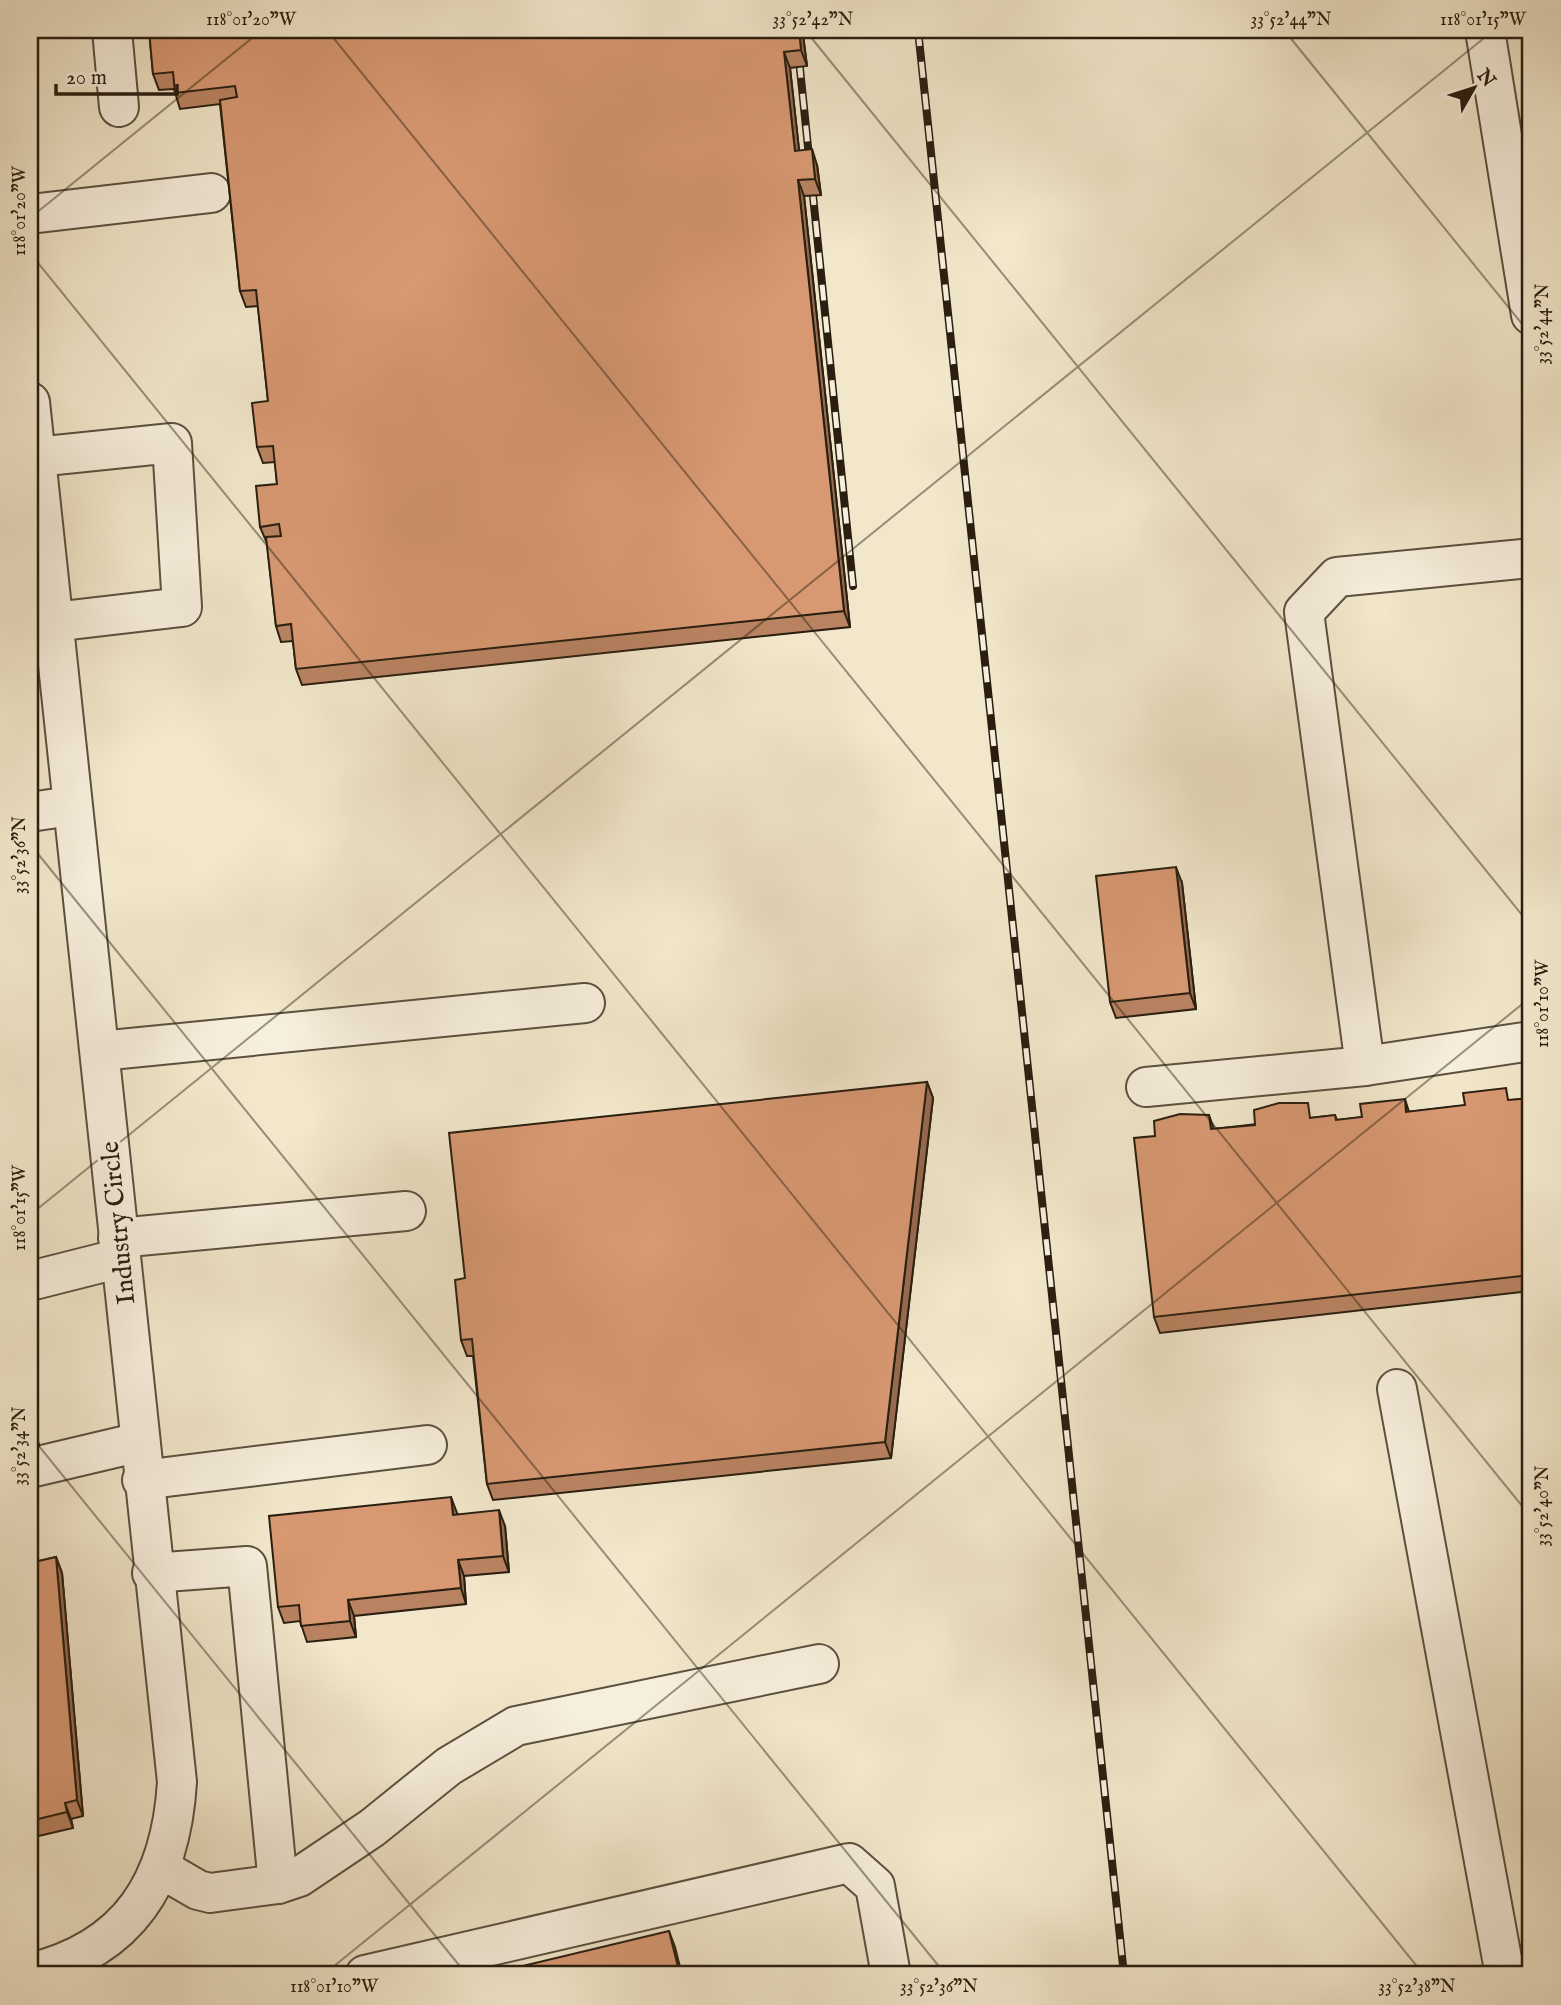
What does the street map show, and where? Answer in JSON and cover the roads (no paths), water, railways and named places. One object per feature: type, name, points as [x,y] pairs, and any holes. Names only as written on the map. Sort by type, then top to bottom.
[{"type":"street","points":[[112,30],[119,107]]},
{"type":"street","points":[[1485,30],[1531,314]]},
{"type":"street","points":[[30,214],[211,193]]},
{"type":"street","name":"Industry Circle","points":[[30,402],[36,457],[38,547],[53,622],[71,807],[100,1051],[142,1480],[177,1782],[172,1836],[153,1885],[90,1965],[30,1973]]},
{"type":"street","points":[[36,457],[172,443],[182,607],[53,622]]},
{"type":"street","points":[[1365,1066],[1304,612],[1337,577],[1531,558]]},
{"type":"street","points":[[30,813],[71,807]]},
{"type":"street","points":[[100,1051],[585,1003]]},
{"type":"street","points":[[1146,1087],[1365,1066],[1531,1041]]},
{"type":"street","points":[[30,1281],[119,1248],[406,1211]]},
{"type":"street","points":[[1397,1389],[1505,1975]]},
{"type":"street","points":[[30,1468],[140,1441]]},
{"type":"street","points":[[142,1480],[427,1445]]},
{"type":"street","points":[[152,1573],[247,1566],[278,1884]]},
{"type":"street","points":[[160,1868],[198,1890],[211,1893],[278,1884],[299,1877],[372,1828],[449,1766],[516,1726],[819,1664]]},
{"type":"street","points":[[365,1975],[849,1863],[875,1886],[891,1975]]},
{"type":"railway","points":[[796,30],[853,586]]},
{"type":"railway","points":[[918,30],[1124,1975]]}]
